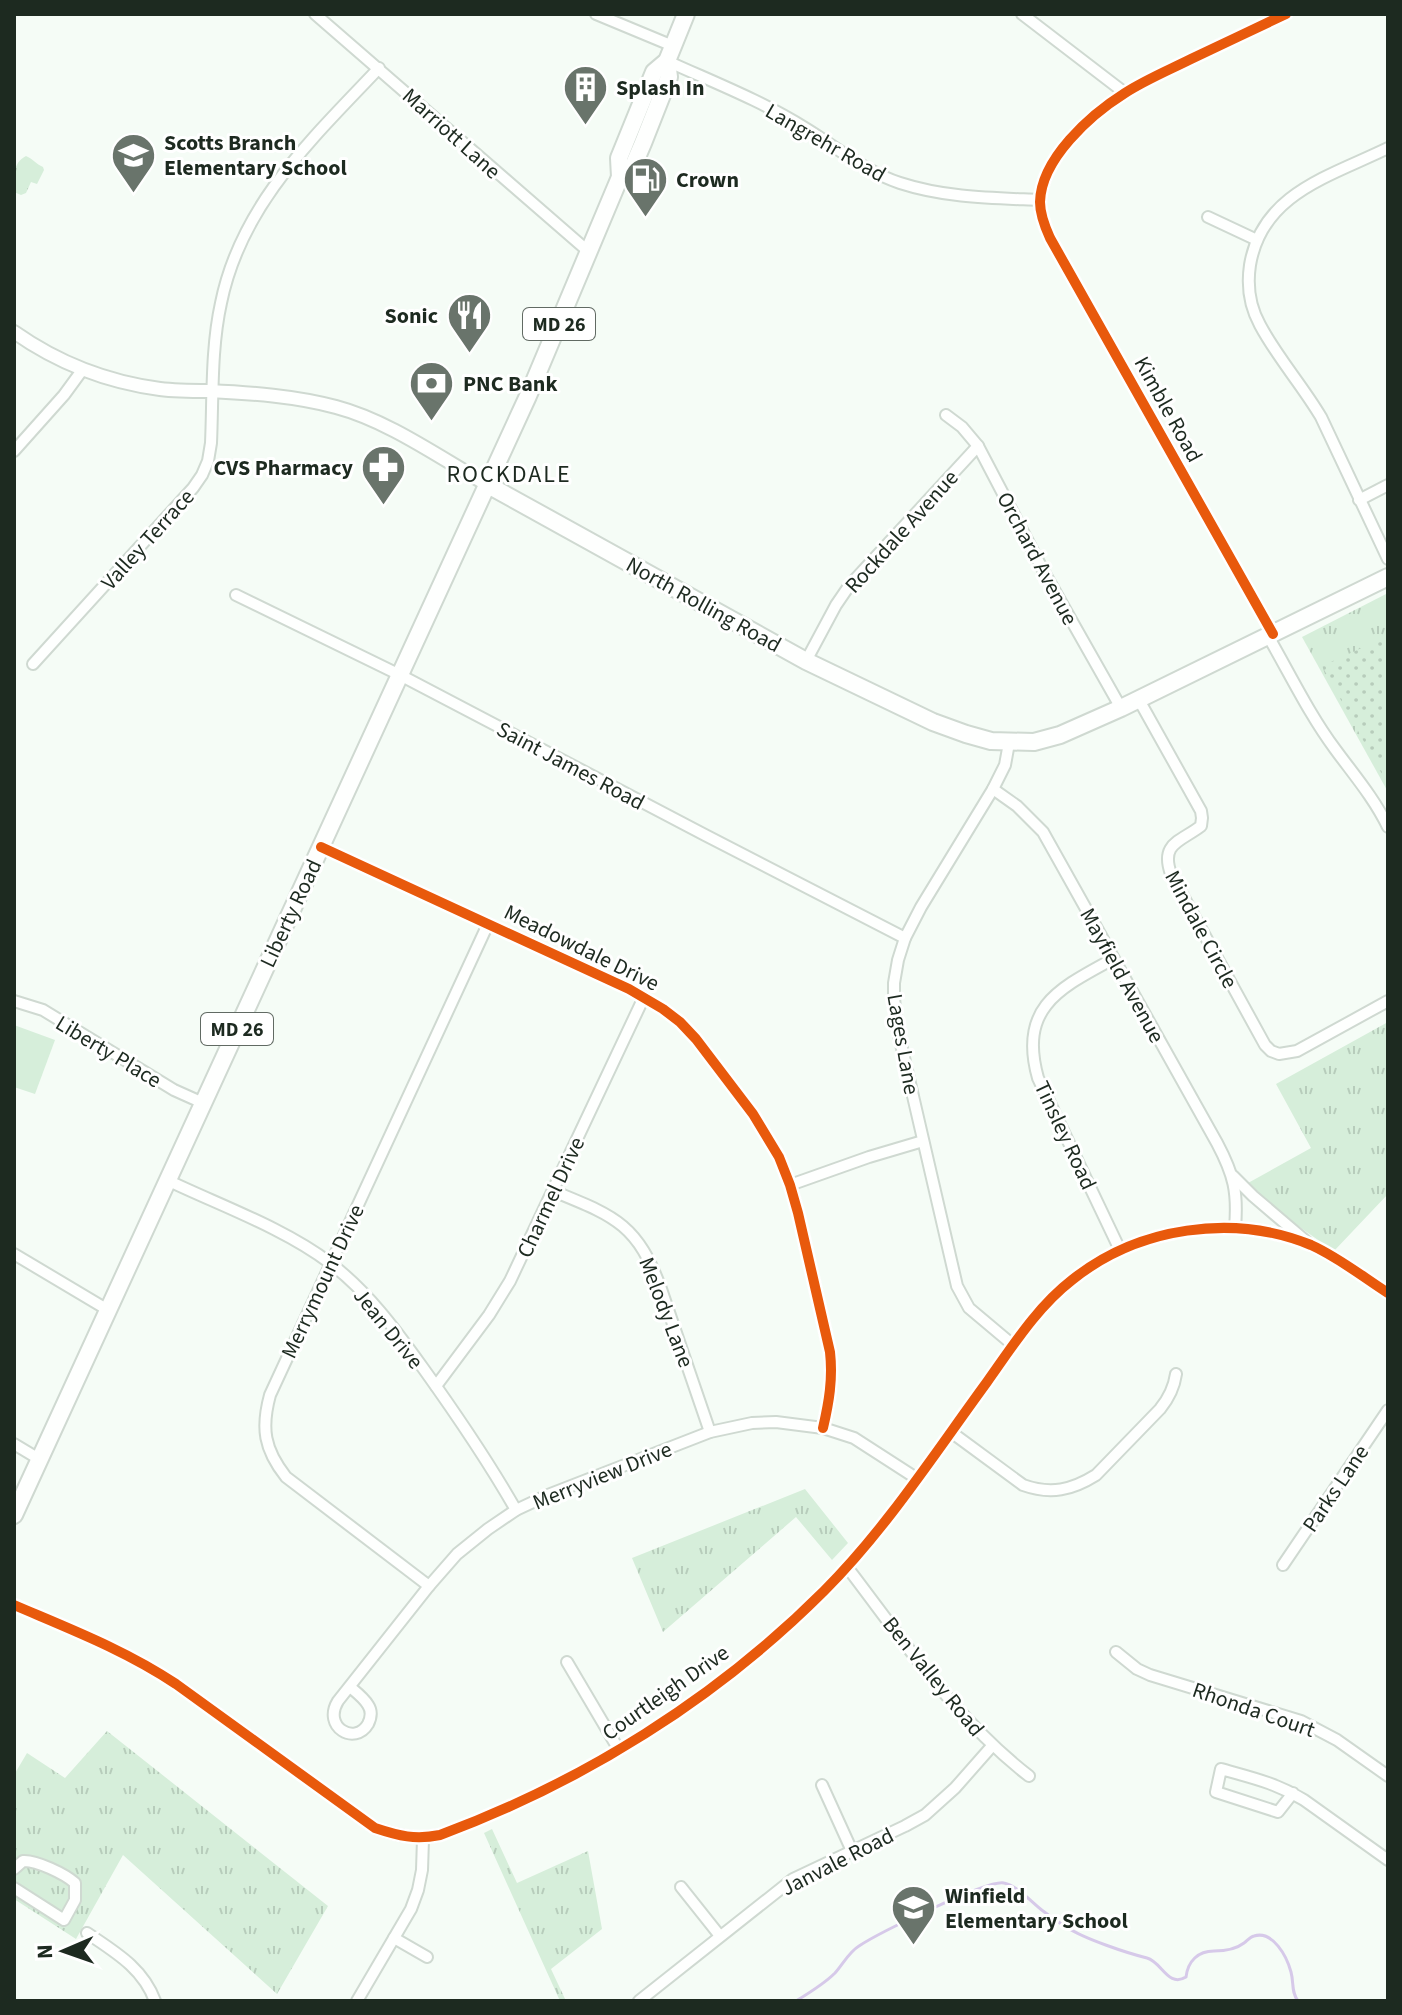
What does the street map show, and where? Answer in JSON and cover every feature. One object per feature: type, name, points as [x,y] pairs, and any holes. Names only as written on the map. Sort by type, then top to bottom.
[{"type":"main road","name":"Liberty Road","points":[[14,1515],[528,396],[620,177],[619,158],[654,72],[670,53],[686,14]]},
{"type":"main road","name":"North Rolling Road","points":[[488,485],[806,661],[933,722],[991,741],[1009,743],[1034,742],[1060,735],[1139,700],[1388,577]]},
{"type":"street","name":"Marriott Lane","points":[[315,14],[589,252]]},
{"type":"street","name":"Langrehr Road","points":[[596,14],[898,183],[948,195],[1040,200]]},
{"type":"street","points":[[1022,14],[1125,93]]},
{"type":"street","points":[[1040,200],[1046,176],[1064,147],[1101,110],[1155,76],[1278,15]]},
{"type":"street","name":"Valley Terrace","points":[[33,664],[170,516],[202,475],[211,443],[214,355],[220,304],[236,250],[278,179],[379,68]]},
{"type":"street","points":[[1388,148],[1308,187],[1276,209],[1257,240],[1249,275],[1252,306],[1258,322],[1321,417],[1388,559]]},
{"type":"street","name":"Kimble Road","points":[[1040,200],[1050,238],[1270,635]]},
{"type":"street","points":[[1208,217],[1257,240]]},
{"type":"street","name":"North Rolling Road","points":[[14,332],[56,358],[119,382],[162,390],[213,391],[304,400],[338,407],[392,430],[488,485]]},
{"type":"street","points":[[14,451],[83,369]]},
{"type":"street","name":"Orchard Avenue","points":[[946,415],[962,427],[978,446],[1037,560],[1121,708]]},
{"type":"street","name":"Rockdale Avenue","points":[[806,661],[849,586],[978,446]]},
{"type":"street","points":[[1359,500],[1388,485]]},
{"type":"street","name":"Saint James Road","points":[[236,595],[400,675],[905,938]]},
{"type":"street","points":[[1270,635],[1318,723],[1369,793],[1388,827]]},
{"type":"street","name":"Mindale Circle","points":[[1139,700],[1201,811],[1201,826],[1172,845],[1166,862],[1265,1045],[1279,1054],[1297,1051],[1388,1001]]},
{"type":"street","name":"Lages Lane","points":[[1009,743],[1005,765],[993,789],[905,938],[895,971],[895,1012],[957,1286],[961,1297],[978,1317],[1013,1345]]},
{"type":"street","name":"Mayfield Avenue","points":[[993,789],[1017,806],[1043,832],[1217,1143],[1233,1176],[1235,1228],[1276,1235],[1312,1246]]},
{"type":"street","name":"Meadowdale Drive","points":[[321,847],[644,997],[680,1022],[696,1039],[765,1132],[790,1185],[830,1352],[831,1391],[823,1428]]},
{"type":"street","name":"Merrymount Drive","points":[[429,1586],[286,1477],[269,1452],[264,1423],[270,1395],[488,924]]},
{"type":"street","name":"Tinsley Road","points":[[1113,959],[1055,994],[1038,1020],[1032,1047],[1038,1078],[1120,1250]]},
{"type":"street","name":"Charmel Drive","points":[[436,1386],[500,1300],[644,997]]},
{"type":"street","name":"Liberty Place","points":[[14,1001],[43,1010],[174,1090],[203,1103]]},
{"type":"street","points":[[790,1185],[923,1141]]},
{"type":"street","name":"Mayfield Avenue","points":[[1233,1176],[1312,1246],[1388,1293]]},
{"type":"street","name":"Jean Drive","points":[[167,1180],[277,1232],[330,1263],[380,1311],[485,1457],[516,1510]]},
{"type":"street","name":"Melody Lane","points":[[553,1191],[617,1220],[644,1250],[657,1278],[710,1432]]},
{"type":"street","name":"Courtleigh Drive","points":[[14,1605],[147,1665],[375,1828],[423,1839],[462,1827],[552,1787],[619,1750],[721,1680],[772,1640],[847,1567],[951,1432],[1013,1345],[1055,1295],[1073,1279],[1120,1250],[1148,1239],[1199,1229],[1235,1228]]},
{"type":"street","points":[[14,1254],[108,1310]]},
{"type":"street","points":[[951,1432],[1023,1485],[1036,1490],[1067,1489],[1096,1475],[1160,1409],[1174,1387],[1176,1374]]},
{"type":"street","name":"Parks Lane","points":[[1283,1565],[1388,1410]]},
{"type":"street","name":"Merryview Drive","points":[[350,1687],[368,1704],[371,1718],[363,1730],[352,1734],[338,1727],[333,1719],[334,1707],[429,1586],[457,1554],[488,1529],[516,1510],[548,1495],[710,1432],[752,1423],[776,1422],[823,1428],[854,1438],[916,1478]]},
{"type":"street","points":[[14,1444],[39,1459]]},
{"type":"street","name":"Ben Valley Road","points":[[847,1567],[949,1699],[992,1746],[1029,1776]]},
{"type":"street","name":"Rhonda Court","points":[[1116,1652],[1150,1675],[1301,1721],[1337,1740],[1388,1776]]},
{"type":"street","points":[[567,1662],[619,1750]]},
{"type":"street","name":"Janvale Road","points":[[639,2001],[793,1879],[925,1815],[955,1788],[992,1746]]},
{"type":"street","points":[[1293,1793],[1278,1812],[1216,1792],[1221,1769],[1273,1783],[1293,1793],[1388,1860]]},
{"type":"street","points":[[822,1785],[852,1851]]},
{"type":"street","points":[[357,2001],[411,1909],[422,1870],[423,1839]]},
{"type":"street","points":[[14,1869],[23,1861],[30,1861],[69,1878],[75,1883],[75,1900],[64,1920],[14,1888]]},
{"type":"street","points":[[681,1887],[720,1936]]},
{"type":"street","points":[[87,1933],[133,1966],[155,2001]]},
{"type":"street","points":[[394,1938],[427,1957]]},
{"type":"green space","points":[[26,156],[44,170],[37,184],[31,182],[26,193],[21,195],[14,192],[14,176],[18,163]]},
{"type":"green space","points":[[1388,593],[1388,792],[1302,637]]},
{"type":"green space","points":[[1388,636],[1388,785],[1322,666]]},
{"type":"green space","points":[[1388,1022],[1388,1194],[1334,1251],[1278,1211],[1248,1183],[1311,1148],[1276,1084]]},
{"type":"green space","points":[[14,1025],[55,1040],[35,1094],[14,1087]]},
{"type":"green space","points":[[805,1489],[848,1543],[832,1560],[796,1517],[663,1632],[632,1558]]},
{"type":"green space","points":[[107,1731],[328,1906],[277,1994],[123,1855],[76,1939],[14,1899],[14,1775],[27,1753],[65,1778]]},
{"type":"green space","points":[[492,1829],[517,1883],[588,1851],[602,1929],[551,1969],[566,2001],[560,2001],[484,1833]]},
{"type":"waterway","points":[[796,2001],[826,1981],[859,1946],[956,1898],[1004,1883],[1075,1932],[1152,1960],[1174,1979],[1186,1977],[1192,1962],[1203,1953],[1233,1949],[1254,1936],[1267,1937],[1278,1946],[1286,1959],[1298,2001]]},
{"type":"cycle path","points":[[1273,634],[1050,238],[1040,202],[1043,186],[1058,154],[1083,126],[1111,102],[1149,79],[1286,14]]},
{"type":"cycle path","points":[[321,847],[629,989],[663,1009],[696,1039],[753,1114],[779,1157],[790,1185],[830,1352],[830,1390],[823,1428]]},
{"type":"cycle path","points":[[14,1605],[97,1641],[157,1672],[375,1828],[407,1836],[440,1835],[545,1790],[645,1734],[693,1702],[782,1630],[847,1567],[889,1516],[1036,1315],[1059,1291],[1098,1262],[1156,1237],[1219,1228],[1250,1230],[1281,1235],[1311,1245],[1388,1293]]},
{"type":"place","name":"Splash In","points":[[585,126]]},
{"type":"place","name":"Scotts Branch Elementary School","points":[[133,194]]},
{"type":"place","name":"Crown","points":[[645,218]]},
{"type":"place","name":"Sonic","points":[[469,354]]},
{"type":"place","name":"PNC Bank","points":[[432,422]]},
{"type":"place","name":"CVS Pharmacy","points":[[384,506]]},
{"type":"place","name":"Winfield Elementary School","points":[[914,1947]]},
{"type":"district","name":"ROCKDALE","points":[[509,474]]}]
